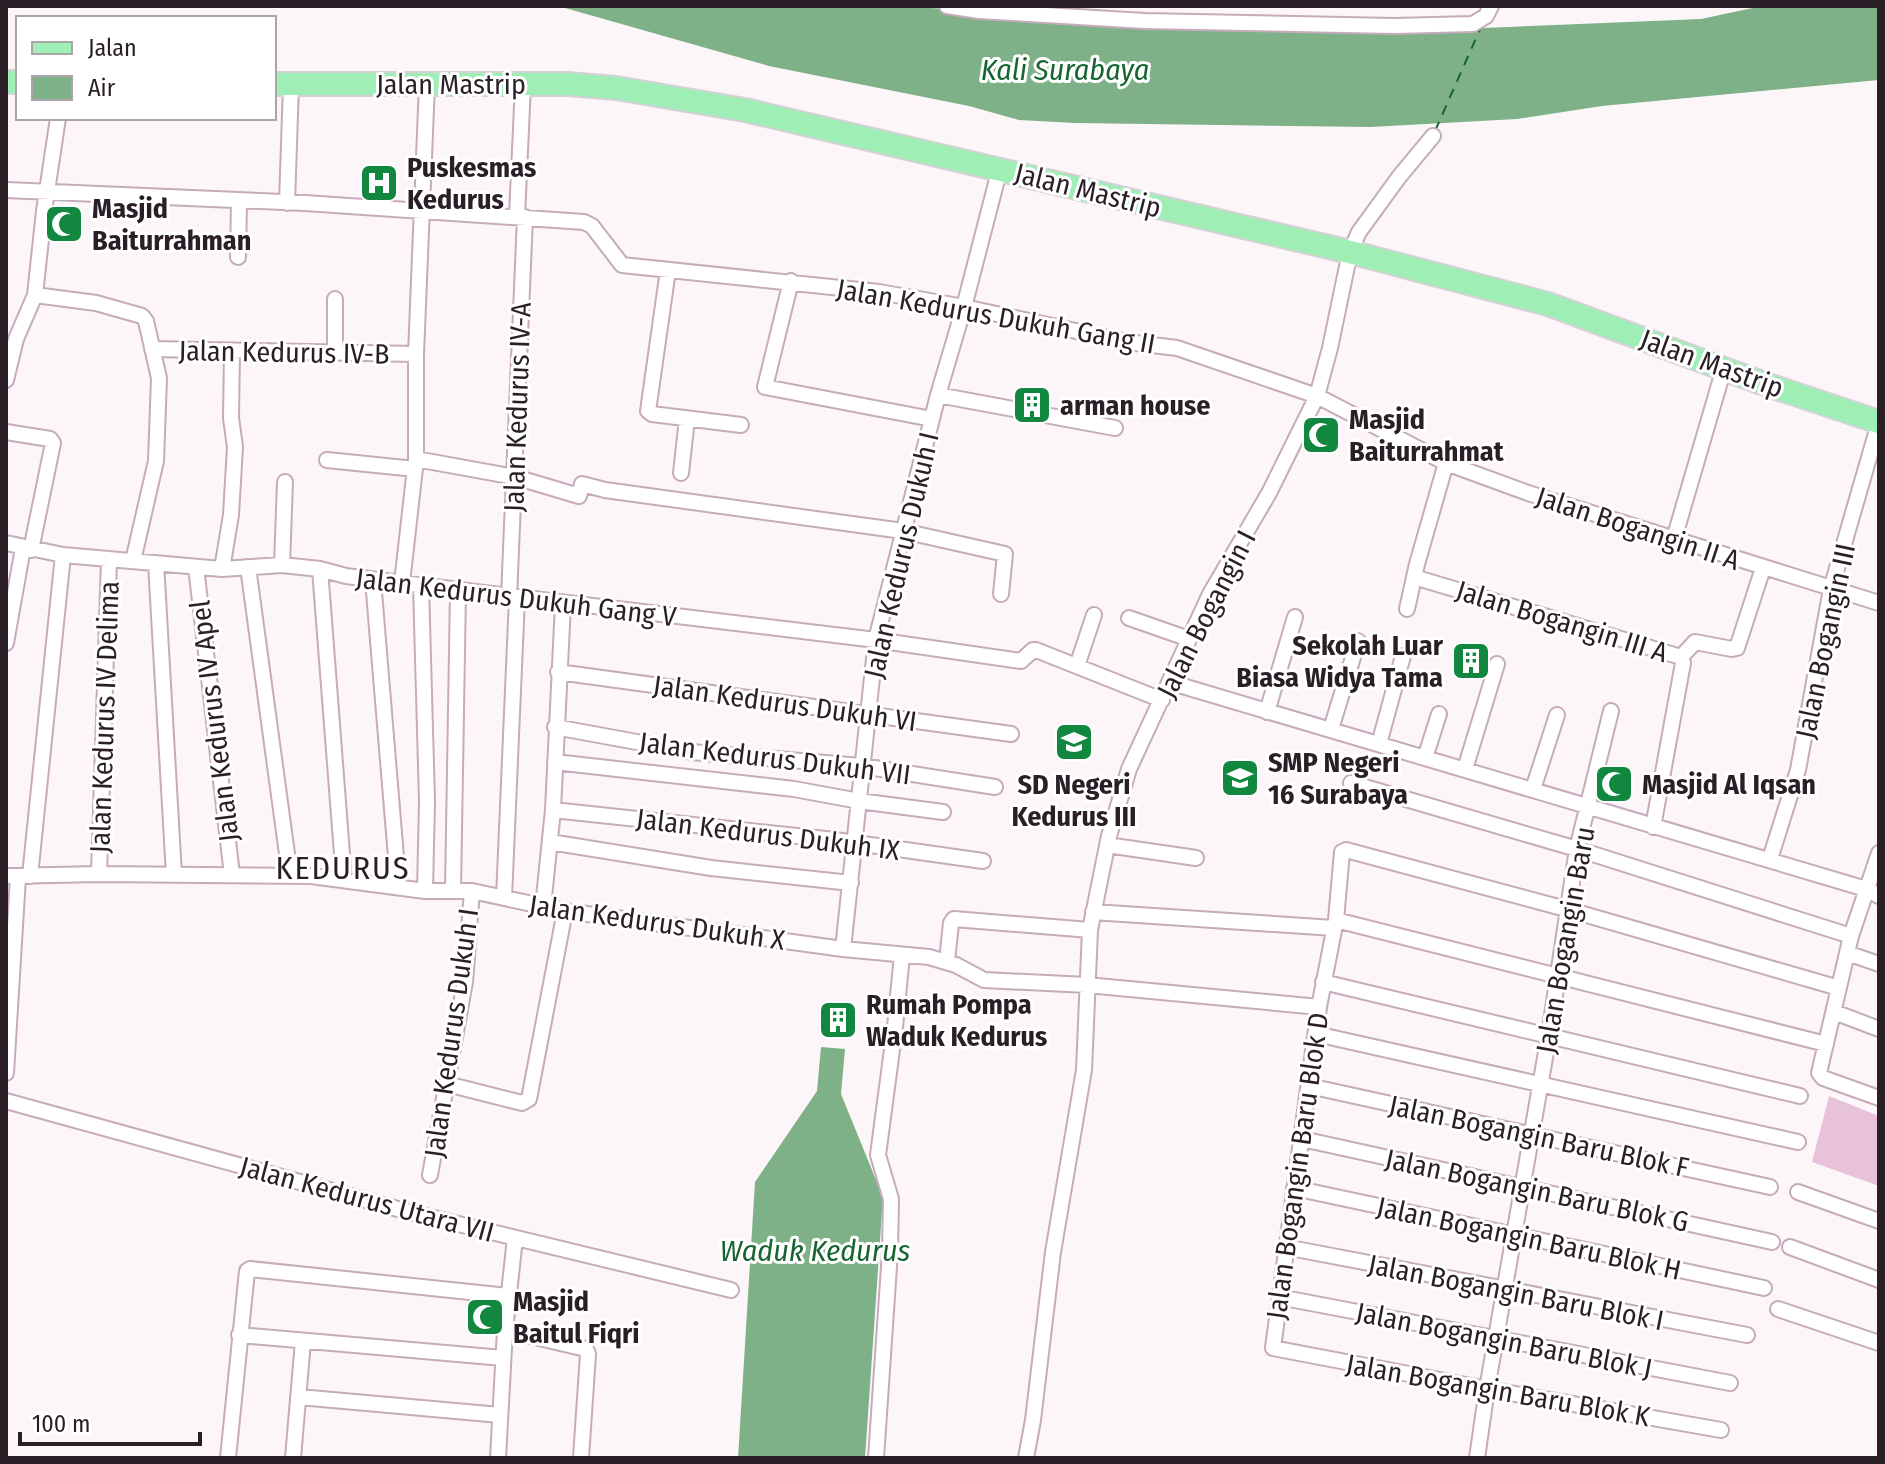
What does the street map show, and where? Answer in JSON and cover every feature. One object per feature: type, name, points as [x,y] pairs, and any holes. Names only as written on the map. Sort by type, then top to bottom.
[{"type":"main road","name":"Jalan Mastrip","points":[[282,84],[523,84],[616,88],[703,102],[1000,168],[1350,252],[1548,304],[1762,383],[1879,422]]},
{"type":"street","points":[[947,6],[1145,21],[1394,26],[1473,24],[1488,11]]},
{"type":"street","points":[[282,84],[287,203]]},
{"type":"street","name":"Jalan Kedurus IV-B","points":[[402,583],[415,464],[416,354],[427,84]]},
{"type":"street","name":"Jalan Kedurus IV-A","points":[[504,898],[523,84]]},
{"type":"street","points":[[6,380],[16,339],[35,295],[58,120]]},
{"type":"street","name":"Jalan Bogangin I","points":[[1026,1458],[1053,1252],[1084,1070],[1090,930],[1107,845],[1129,769],[1210,594],[1269,493],[1317,396],[1350,252],[1359,232],[1433,136]]},
{"type":"street","name":"Jalan Kedurus Dukuh I","points":[[843,949],[876,640],[1000,168]]},
{"type":"street","name":"Jalan Kedurus Dukuh Gang II","points":[[6,190],[287,203],[589,224],[622,265],[791,281],[964,307],[1127,342],[1177,348],[1317,396]]},
{"type":"street","points":[[238,257],[239,201]]},
{"type":"street","points":[[668,270],[647,405],[652,414],[741,425]]},
{"type":"street","points":[[791,281],[765,387],[932,419]]},
{"type":"street","points":[[35,295],[96,303],[142,316],[146,321],[159,378],[156,461],[133,561]]},
{"type":"street","points":[[335,299],[335,352]]},
{"type":"street","name":"Jalan Kedurus IV-B","points":[[152,349],[416,354]]},
{"type":"street","points":[[222,569],[231,515],[235,447],[231,418],[232,351]]},
{"type":"street","points":[[1674,539],[1724,368]]},
{"type":"street","points":[[938,395],[1115,428]]},
{"type":"street","name":"Jalan Bogangin II A","points":[[1317,396],[1446,463],[1528,493],[1879,603]]},
{"type":"street","points":[[681,473],[687,419]]},
{"type":"street","name":"Jalan Bogangin III","points":[[1770,859],[1798,770],[1831,589],[1879,422]]},
{"type":"street","points":[[6,432],[50,439],[53,443],[6,643]]},
{"type":"street","points":[[327,460],[415,464],[515,477],[579,496],[582,484],[605,490],[903,531],[1005,554],[1001,594]]},
{"type":"street","points":[[1407,609],[1446,463]]},
{"type":"street","points":[[282,565],[285,482]]},
{"type":"street","name":"Jalan Kedurus Dukuh Gang V","points":[[6,543],[63,555],[196,567],[222,569],[282,565],[320,569],[373,580],[876,640],[1021,661],[1036,650],[1077,666]]},
{"type":"street","points":[[6,1073],[18,876],[63,555]]},
{"type":"street","name":"Jalan Kedurus IV Delima","points":[[99,874],[109,559]]},
{"type":"street","points":[[156,563],[174,875]]},
{"type":"street","name":"Jalan Kedurus IV Apel","points":[[196,567],[232,875]]},
{"type":"street","points":[[248,567],[290,876]]},
{"type":"street","points":[[1681,657],[1695,642],[1737,648],[1763,568]]},
{"type":"street","points":[[320,569],[344,880]]},
{"type":"street","name":"Jalan Bogangin III A","points":[[1414,577],[1681,657],[1683,663],[1653,827]]},
{"type":"street","points":[[373,580],[396,857],[395,887]]},
{"type":"street","points":[[421,586],[427,846],[425,891]]},
{"type":"street","points":[[453,890],[458,591]]},
{"type":"street","points":[[543,907],[553,810],[563,604]]},
{"type":"street","points":[[1094,615],[1077,666],[1162,700]]},
{"type":"street","points":[[1267,712],[1295,617]]},
{"type":"street","points":[[1129,618],[1189,639]]},
{"type":"street","points":[[1331,729],[1358,641]]},
{"type":"street","points":[[1379,744],[1403,656]]},
{"type":"street","points":[[1465,769],[1497,664]]},
{"type":"street","name":"Jalan Kedurus Dukuh VI","points":[[558,672],[1011,734]]},
{"type":"street","name":"Jalan Bogangin Baru","points":[[1169,682],[1589,808],[1577,849],[1566,909],[1549,1035],[1477,1458]]},
{"type":"street","points":[[1611,711],[1589,808],[1770,859],[1873,893]]},
{"type":"street","points":[[1425,758],[1439,714]]},
{"type":"street","points":[[1533,789],[1557,715]]},
{"type":"street","name":"Jalan Kedurus Dukuh VII","points":[[555,727],[691,752],[862,766],[995,787]]},
{"type":"street","points":[[555,762],[794,789],[943,812]]},
{"type":"street","points":[[1351,783],[1577,849],[1851,936]]},
{"type":"street","name":"Jalan Kedurus Dukuh IX","points":[[553,810],[854,842],[983,861]]},
{"type":"street","points":[[550,842],[711,868],[851,883]]},
{"type":"street","points":[[1107,845],[1196,858]]},
{"type":"street","name":"Jalan Bogangin Baru Blok D","points":[[1276,1350],[1272,1344],[1319,1007],[1335,924],[1342,852],[1346,850],[1566,909]]},
{"type":"street","points":[[1879,853],[1873,893],[1851,936],[1820,1076],[1879,1098]]},
{"type":"street","name":"Jalan Kedurus Dukuh X","points":[[18,876],[290,876],[425,891],[472,891],[565,911],[947,961],[984,980],[1087,985],[1319,1007]]},
{"type":"street","name":"Jalan Kedurus Dukuh I","points":[[430,1175],[465,982],[472,891]]},
{"type":"street","points":[[1566,909],[1839,988]]},
{"type":"street","points":[[447,1084],[522,1103],[529,1099],[565,911]]},
{"type":"street","points":[[1093,912],[1335,924],[1826,1044]]},
{"type":"street","points":[[947,961],[954,919],[1090,930]]},
{"type":"street","points":[[1847,953],[1879,964]]},
{"type":"street","points":[[876,1458],[891,1199],[878,1155],[902,955]]},
{"type":"street","name":"Jalan Bogangin Baru Blok D","points":[[1323,982],[1800,1096]]},
{"type":"street","points":[[1834,1012],[1879,1029]]},
{"type":"street","points":[[1316,1034],[1798,1142]]},
{"type":"street","name":"Jalan Bogangin Baru Blok F","points":[[1309,1086],[1770,1187]]},
{"type":"street","name":"Jalan Kedurus Utara VII","points":[[6,1101],[405,1211],[731,1290]]},
{"type":"street","name":"Jalan Bogangin Baru Blok G","points":[[1302,1139],[1772,1242]]},
{"type":"street","name":"Jalan Bogangin Baru Blok H","points":[[1294,1188],[1764,1288]]},
{"type":"street","points":[[1798,1192],[1879,1221]]},
{"type":"street","points":[[498,1458],[505,1330],[515,1238]]},
{"type":"street","name":"Jalan Bogangin Baru Blok I","points":[[1285,1247],[1747,1335]]},
{"type":"street","points":[[1790,1247],[1879,1280]]},
{"type":"street","points":[[228,1458],[247,1271],[253,1268],[322,1278],[508,1296]]},
{"type":"street","name":"Jalan Bogangin Baru Blok J","points":[[1279,1297],[1730,1383]]},
{"type":"street","points":[[1778,1309],[1879,1343]]},
{"type":"street","points":[[505,1330],[586,1349],[581,1458]]},
{"type":"street","points":[[239,1335],[503,1358]]},
{"type":"street","points":[[293,1458],[303,1341]]},
{"type":"street","name":"Jalan Bogangin Baru Blok K","points":[[1276,1350],[1721,1430]]},
{"type":"street","points":[[299,1397],[500,1415]]},
{"type":"shaded area","points":[[1829,1096],[1879,1116],[1879,1186],[1812,1162]]},
{"type":"water","name":"Kali Surabaya","points":[[558,6],[903,6],[1238,29],[1483,28],[1701,19],[1762,6],[1879,6],[1879,80],[1602,106],[1517,119],[1371,127],[1019,120],[969,106],[769,66]]},
{"type":"water","name":"Waduk Kedurus","points":[[821,1047],[845,1049],[841,1094],[883,1197],[865,1458],[738,1458],[755,1182],[817,1091]]},
{"type":"ferry route","points":[[1435,131],[1481,27]]},
{"type":"place","name":"Puskesmas Kedurus","points":[[379,183]]},
{"type":"place","name":"Masjid Baiturrahman","points":[[64,224]]},
{"type":"place","name":"arman house","points":[[1032,405]]},
{"type":"place","name":"Masjid Baiturrahmat","points":[[1321,435]]},
{"type":"place","name":"Sekolah Luar Biasa Widya Tama","points":[[1471,661]]},
{"type":"place","name":"SD Negeri Kedurus III","points":[[1074,742]]},
{"type":"place","name":"SMP Negeri 16 Surabaya","points":[[1240,778]]},
{"type":"place","name":"Masjid Al Iqsan","points":[[1614,784]]},
{"type":"place","name":"Rumah Pompa Waduk Kedurus","points":[[838,1020]]},
{"type":"place","name":"Masjid Baitul Fiqri","points":[[485,1317]]},
{"type":"district","name":"KEDURUS","points":[[343,868]]}]
